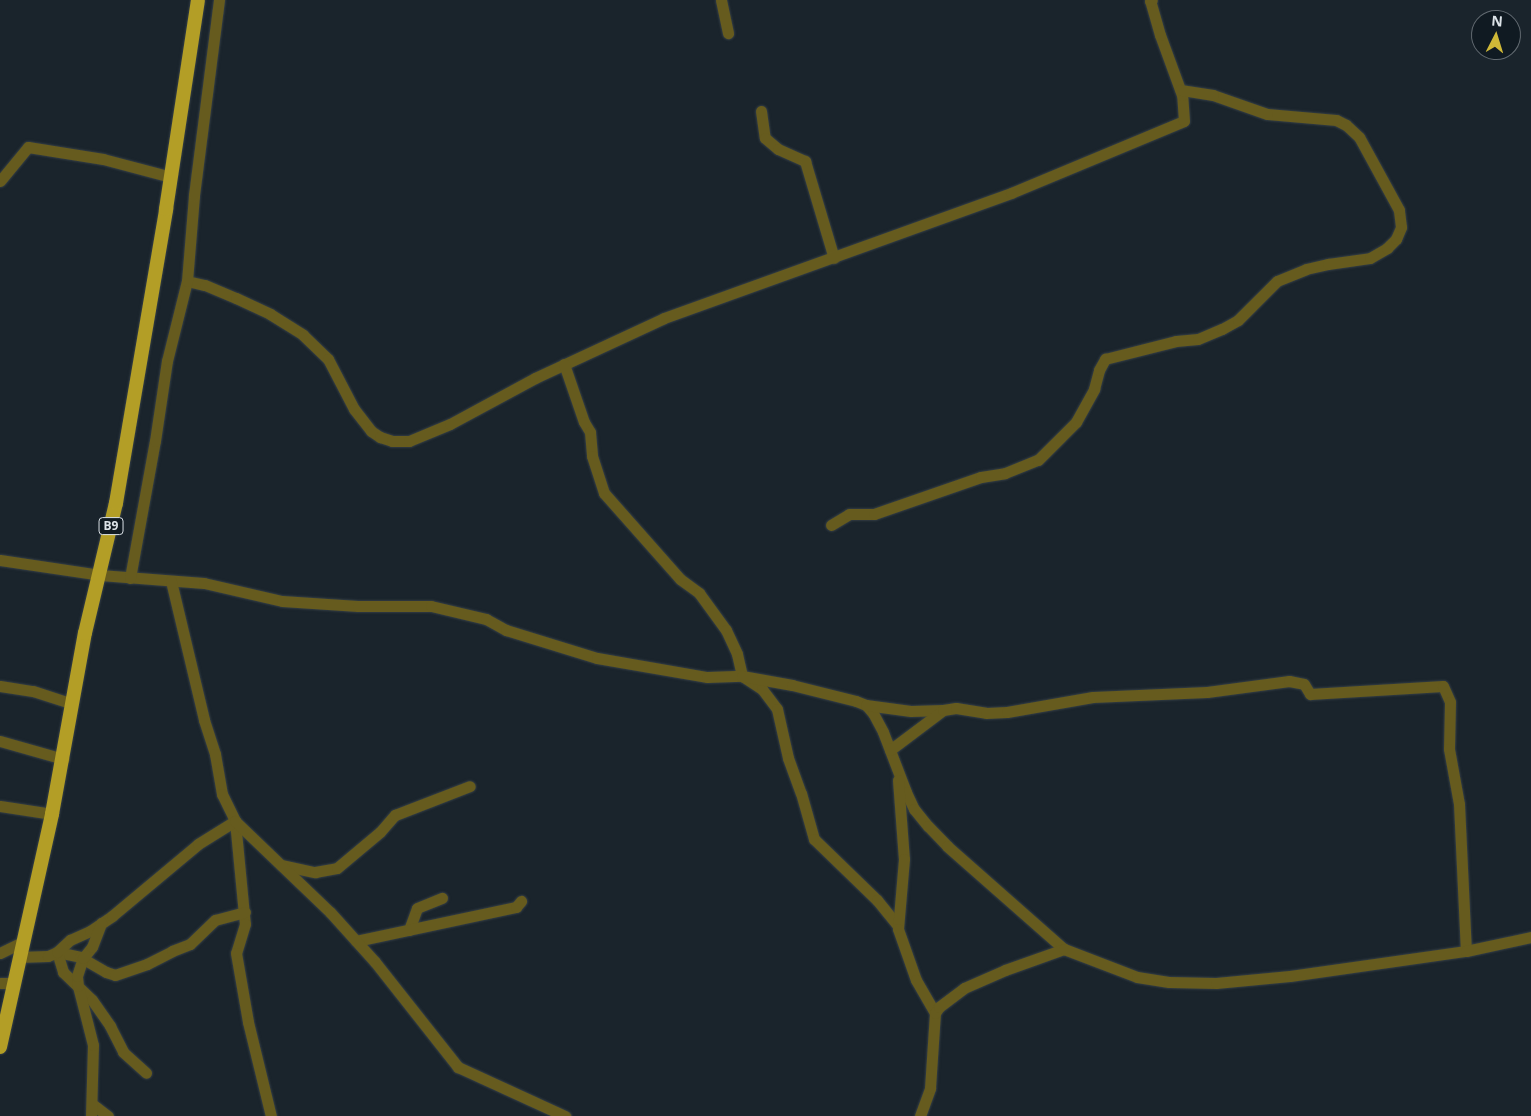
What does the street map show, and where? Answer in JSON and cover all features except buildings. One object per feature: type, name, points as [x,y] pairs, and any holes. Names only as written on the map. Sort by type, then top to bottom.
[{"type":"highway","name":"B9","points":[[0,1047],[7,983],[19,956],[52,814],[64,759],[71,703],[116,503],[171,177],[198,0]]},
{"type":"street","points":[[130,578],[155,441],[167,361],[187,281],[194,195],[219,0]]},
{"type":"street","points":[[721,0],[728,33]]},
{"type":"street","points":[[187,281],[204,285],[270,314],[310,340],[328,360],[354,409],[371,431],[380,437],[392,441],[408,440],[450,424],[564,364],[664,318],[834,258],[1011,192],[1176,126],[1184,121],[1185,116],[1180,90],[1150,0]]},
{"type":"street","points":[[831,525],[850,514],[874,514],[981,477],[1005,473],[1038,460],[1076,422],[1094,389],[1099,370],[1105,359],[1176,340],[1198,339],[1238,320],[1277,281],[1306,269],[1370,258],[1387,248],[1396,239],[1401,227],[1399,210],[1359,137],[1346,125],[1336,120],[1268,114],[1213,95],[1180,90]]},
{"type":"street","points":[[761,111],[765,138],[778,149],[805,161],[834,258]]},
{"type":"street","points":[[0,181],[28,147],[104,159],[171,177]]},
{"type":"street","points":[[564,364],[584,422],[590,432],[592,456],[604,494],[680,579],[699,593],[710,606],[726,630],[737,654],[742,676],[762,689],[777,709],[788,758],[801,793],[814,839],[877,900],[898,926]]},
{"type":"street","points":[[0,560],[100,575],[225,586],[268,600],[358,606],[431,606],[486,619],[506,630],[597,658],[707,677],[742,676],[792,685],[866,705],[911,711],[956,708],[986,713],[1007,712],[1102,696],[1154,696],[1207,692],[1289,681],[1304,684],[1310,694],[1443,686],[1450,702],[1449,749],[1459,804],[1466,951]]},
{"type":"street","points":[[171,581],[204,720],[215,754],[222,794],[236,821],[356,941],[403,994],[458,1067],[564,1116]]},
{"type":"street","points":[[0,686],[33,691],[71,703]]},
{"type":"street","points":[[866,705],[878,721],[914,808],[947,846],[1064,949],[1137,977],[1169,982],[1209,983],[1290,976],[1466,951],[1531,937]]},
{"type":"street","points":[[890,750],[943,710]]},
{"type":"street","points":[[0,741],[64,759]]},
{"type":"street","points":[[898,771],[904,859],[898,926],[908,963],[935,1013],[930,1088],[924,1115]]},
{"type":"street","points":[[281,865],[315,872],[337,868],[380,832],[395,815],[470,786]]},
{"type":"street","points":[[0,806],[52,814]]},
{"type":"street","points":[[236,821],[246,924],[236,953],[248,1022],[271,1116]]},
{"type":"street","points":[[19,956],[48,956],[56,952],[70,940],[101,923],[198,844],[236,821]]},
{"type":"street","points":[[409,930],[417,908],[442,898]]},
{"type":"street","points":[[356,941],[516,907],[521,901]]},
{"type":"street","points":[[56,952],[82,958],[115,975],[147,964],[190,944],[215,920],[245,912]]},
{"type":"street","points":[[101,923],[92,947],[82,958],[77,976],[93,1045],[92,1110],[108,1116]]},
{"type":"street","points":[[0,953],[22,942]]},
{"type":"street","points":[[935,1013],[944,1001],[964,988],[1004,970],[1064,949]]},
{"type":"street","points":[[56,952],[63,972],[92,1000],[106,1019],[123,1052],[146,1072]]}]
